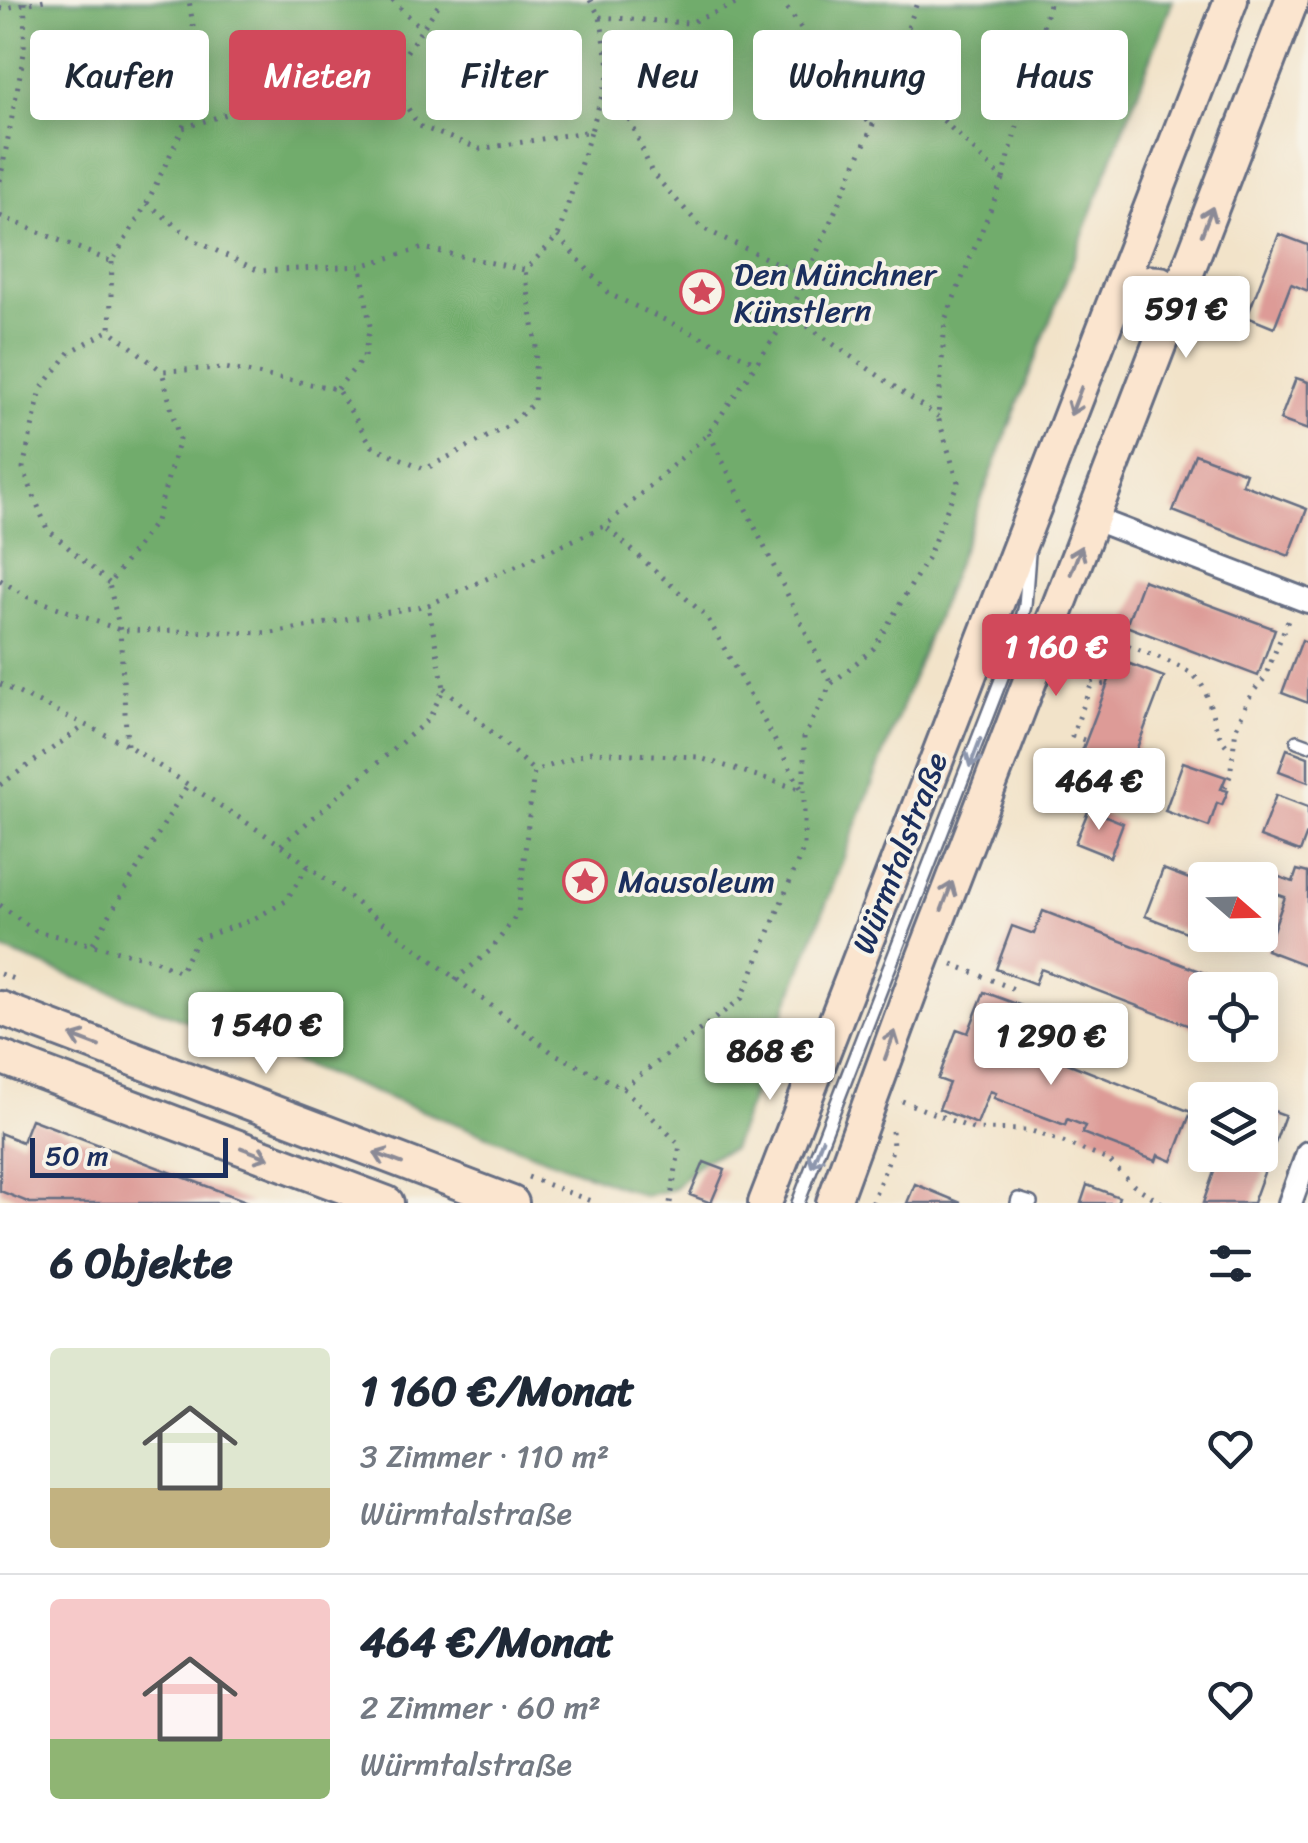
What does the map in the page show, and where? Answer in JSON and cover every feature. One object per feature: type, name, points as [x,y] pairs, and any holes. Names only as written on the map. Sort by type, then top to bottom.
[{"type":"main road","name":"Würmtalstraße","points":[[765,1203],[1231,0]]},
{"type":"main road","name":"Würmtalstraße","points":[[833,1203],[912,987],[1292,0]]},
{"type":"main road","points":[[1118,291],[1142,282],[1160,283],[1172,312]]},
{"type":"main road","points":[[0,1008],[512,1203]]},
{"type":"main road","points":[[0,1057],[387,1203]]},
{"type":"street","points":[[1092,518],[1303,599]]},
{"type":"street","points":[[1290,1203],[1308,1153]]},
{"type":"lane","points":[[798,1203],[1016,641],[1026,606],[1029,525]]},
{"type":"lane","points":[[1017,1203],[1018,1198],[1031,1203]]},
{"type":"path","points":[[0,9],[45,0]]},
{"type":"path","points":[[110,330],[112,262],[147,203],[202,84],[189,0]]},
{"type":"path","points":[[392,0],[422,29]]},
{"type":"path","points":[[406,52],[442,0]]},
{"type":"path","points":[[590,0],[602,30]]},
{"type":"path","points":[[600,17],[689,23],[746,0]]},
{"type":"path","points":[[781,0],[872,127]]},
{"type":"path","points":[[907,30],[918,0]]},
{"type":"path","points":[[623,1088],[742,998],[804,846],[804,737],[832,684],[874,648],[928,557],[958,482],[938,417],[946,320],[1002,178],[1050,0]]},
{"type":"path","points":[[0,181],[24,53],[26,3]]},
{"type":"path","points":[[525,270],[558,236],[602,96]]},
{"type":"path","points":[[406,105],[419,126],[480,149],[591,131]]},
{"type":"path","points":[[183,128],[229,113]]},
{"type":"path","points":[[630,120],[652,173],[702,228],[806,277]]},
{"type":"path","points":[[0,580],[28,597],[120,630],[272,633],[428,605],[605,526],[709,433],[790,314],[875,120]]},
{"type":"path","points":[[943,120],[1002,178]]},
{"type":"path","points":[[147,203],[194,240],[260,270],[360,266],[423,248],[525,270]]},
{"type":"path","points":[[0,216],[112,262]]},
{"type":"path","points":[[558,236],[609,294],[757,363]]},
{"type":"path","points":[[336,389],[364,357],[370,326],[360,266]]},
{"type":"path","points":[[162,370],[224,368],[336,389],[372,446],[424,469],[508,426],[534,402],[536,346],[525,270]]},
{"type":"path","points":[[790,314],[938,417]]},
{"type":"path","points":[[110,330],[162,370],[180,439],[156,522],[110,584]]},
{"type":"path","points":[[110,330],[70,352],[41,389],[23,468],[47,529],[110,584],[120,630],[127,745]]},
{"type":"path","points":[[709,433],[832,684]]},
{"type":"path","points":[[605,526],[708,616],[802,790]]},
{"type":"path","points":[[1224,788],[1243,711],[1264,679],[1303,599]]},
{"type":"path","points":[[428,605],[444,688],[534,771]]},
{"type":"path","points":[[1078,628],[1190,672],[1208,699],[1220,741],[1231,750]]},
{"type":"path","points":[[1084,740],[1072,736],[1108,640]]},
{"type":"path","points":[[1092,680],[1104,685]]},
{"type":"path","points":[[0,684],[127,745],[188,784],[281,845],[553,1053],[623,1088],[680,1145],[670,1203]]},
{"type":"path","points":[[281,845],[429,719],[444,688]]},
{"type":"path","points":[[0,786],[86,725]]},
{"type":"path","points":[[534,771],[591,752],[697,758],[802,790]]},
{"type":"path","points":[[454,981],[492,949],[518,914],[534,771]]},
{"type":"path","points":[[93,943],[188,784]]},
{"type":"path","points":[[0,905],[36,930],[155,960],[180,972],[196,938],[252,920],[286,900],[308,866]]},
{"type":"path","points":[[950,963],[1014,990]]},
{"type":"path","points":[[898,1100],[972,1129],[1030,1130],[1084,1150],[1108,1160],[1134,1185],[1162,1203]]},
{"type":"green space","points":[[0,0],[1173,0],[1128,117],[1128,30],[981,30],[981,120],[1127,120],[732,1149],[703,1160],[673,1189],[644,1196],[0,949]]},
{"type":"building","points":[[1279,234],[1308,245],[1308,291],[1291,284],[1274,328],[1247,317]]},
{"type":"building","points":[[1296,378],[1308,382],[1308,430],[1280,420]]},
{"type":"building","points":[[1195,454],[1246,473],[1242,484],[1307,509],[1289,556],[1173,511]]},
{"type":"building","points":[[1143,580],[1275,629],[1258,676],[1126,626]]},
{"type":"building","points":[[1302,640],[1308,643],[1308,703],[1282,693]]},
{"type":"building","points":[[1117,659],[1164,677],[1118,798],[1071,780]]},
{"type":"building","points":[[1287,749],[1308,757],[1308,782],[1279,771]]},
{"type":"building","points":[[1183,762],[1226,777],[1221,789],[1228,791],[1222,805],[1217,803],[1209,827],[1165,811]]},
{"type":"building","points":[[1276,795],[1308,807],[1308,831],[1300,852],[1260,837]]},
{"type":"building","points":[[1089,809],[1123,823],[1110,857],[1075,843]]},
{"type":"building","points":[[1163,869],[1188,879],[1186,932],[1145,916]]},
{"type":"building","points":[[1297,870],[1308,873],[1308,966],[1271,952],[1278,952],[1278,917],[1285,897],[1278,895],[1278,876],[1293,882]]},
{"type":"building","points":[[1043,911],[1202,972],[1188,972],[1188,1025],[1041,969],[1035,984],[996,969],[1012,926],[1034,934]]},
{"type":"building","points":[[984,992],[1022,1006],[1009,1040],[1188,1111],[1172,1161],[1158,1155],[1156,1161],[1082,1133],[1085,1126],[1067,1119],[1065,1125],[994,1098],[996,1093],[990,1091],[977,1124],[939,1109],[949,1083],[938,1079],[957,1029],[968,1033]]},
{"type":"building","points":[[1278,1112],[1285,1115],[1278,1134]]},
{"type":"building","points":[[31,1119],[251,1203],[30,1203],[0,1191],[0,1133],[22,1142]]},
{"type":"building","points":[[704,1162],[725,1170],[711,1203],[690,1195]]},
{"type":"building","points":[[1214,1172],[1264,1172],[1253,1203],[1203,1203]]},
{"type":"building","points":[[915,1184],[961,1203],[907,1203]]},
{"type":"building","points":[[1087,1185],[1119,1197],[1117,1203],[1081,1203]]},
{"type":"place","name":"Den Münchner Künstlern","points":[[702,292]]},
{"type":"place","name":"Mausoleum","points":[[585,881]]}]
